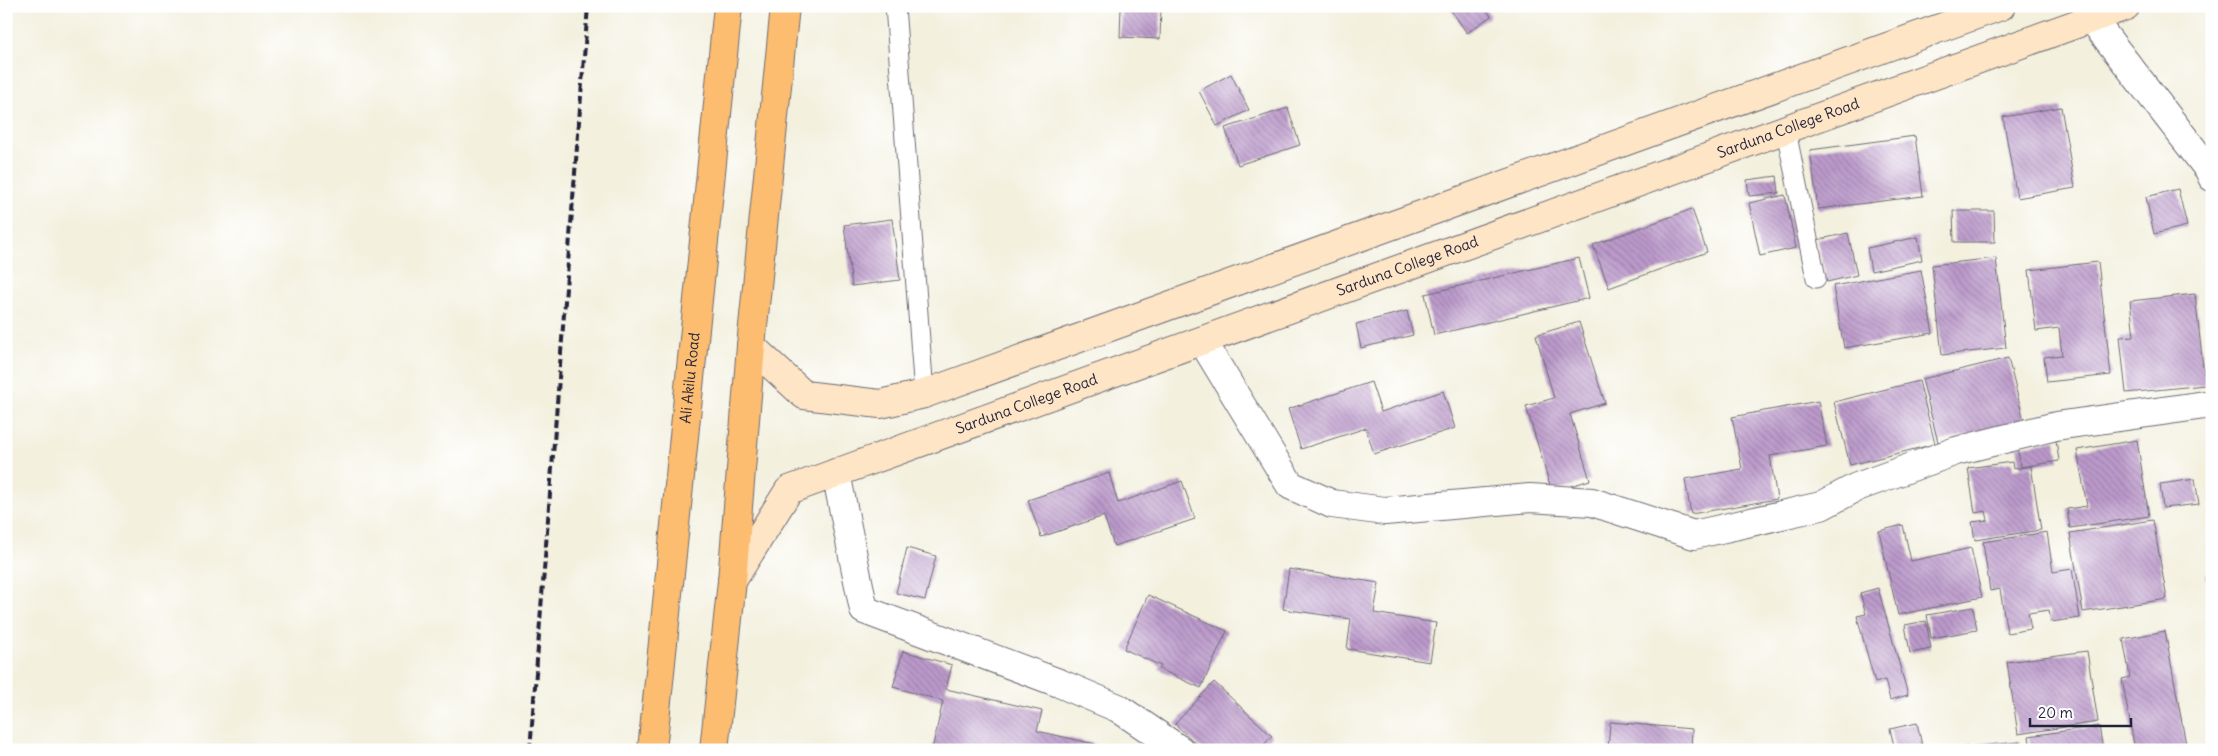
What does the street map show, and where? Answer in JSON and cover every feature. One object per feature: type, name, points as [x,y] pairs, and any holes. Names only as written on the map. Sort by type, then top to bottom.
[{"type":"main road","name":"Ali Akilu Road","points":[[652,750],[728,6]]},
{"type":"main road","points":[[714,750],[732,581],[751,346],[785,6]]},
{"type":"street","points":[[751,346],[804,395],[880,404],[924,394],[2001,6]]},
{"type":"street","name":"Sarduna College Road","points":[[732,581],[789,490],[1786,131],[2126,6]]},
{"type":"street","points":[[2092,19],[2209,170],[2212,177]]},
{"type":"street","points":[[1203,342],[1290,485],[1332,504],[1385,511],[1530,498],[1592,502],[1694,535],[1821,506],[1856,487],[1956,451],[2056,426],[2212,404]]},
{"type":"street","points":[[836,473],[864,610],[1060,683],[1110,705],[1180,750]]},
{"type":"lane","points":[[895,6],[924,394]]},
{"type":"lane","points":[[1786,131],[1816,278]]},
{"type":"building","points":[[1121,6],[1161,6],[1160,39],[1120,37]]},
{"type":"building","points":[[1448,6],[1484,6],[1491,16],[1467,33]]},
{"type":"building","points":[[1231,74],[1249,110],[1217,126],[1199,91]]},
{"type":"building","points":[[2061,107],[2075,188],[2017,198],[2003,117]]},
{"type":"building","points":[[1288,108],[1300,145],[1238,165],[1225,128]]},
{"type":"building","points":[[1915,136],[1923,196],[1818,209],[1810,150]]},
{"type":"building","points":[[1777,176],[1779,193],[1749,196],[1747,180]]},
{"type":"building","points":[[2178,189],[2187,226],[2154,234],[2146,197]]},
{"type":"building","points":[[1785,195],[1796,248],[1760,256],[1749,203]]},
{"type":"building","points":[[1692,209],[1707,252],[1609,288],[1593,245]]},
{"type":"building","points":[[1953,211],[1994,211],[1995,242],[1954,242]]},
{"type":"building","points":[[892,219],[900,280],[852,286],[844,225]]},
{"type":"building","points":[[1848,233],[1857,275],[1827,282],[1817,240]]},
{"type":"building","points":[[1918,237],[1922,260],[1871,271],[1867,248]]},
{"type":"building","points":[[1579,258],[1589,298],[1434,335],[1425,294]]},
{"type":"building","points":[[1996,258],[2006,348],[1942,355],[1932,265]]},
{"type":"building","points":[[2098,262],[2111,375],[2047,382],[2044,357],[2062,355],[2059,328],[2036,331],[2029,270]]},
{"type":"building","points":[[1921,270],[1933,333],[1844,348],[1833,286]]},
{"type":"building","points":[[2195,294],[2205,385],[2126,393],[2120,337],[2134,336],[2130,301]]},
{"type":"building","points":[[1407,311],[1413,335],[1361,348],[1356,324]]},
{"type":"building","points":[[1579,322],[1605,403],[1570,414],[1590,480],[1552,492],[1526,406],[1554,398],[1536,335]]},
{"type":"building","points":[[2008,358],[2024,421],[1938,442],[1922,379]]},
{"type":"building","points":[[1919,381],[1935,444],[1850,465],[1834,402]]},
{"type":"building","points":[[1371,382],[1381,412],[1443,391],[1455,428],[1374,454],[1366,428],[1301,449],[1288,409]]},
{"type":"building","points":[[1818,401],[1827,446],[1770,456],[1777,499],[1691,514],[1685,479],[1742,469],[1732,417]]},
{"type":"building","points":[[2056,440],[2059,461],[2021,467],[2017,447]]},
{"type":"building","points":[[2137,440],[2149,516],[2070,528],[2067,509],[2087,506],[2077,450]]},
{"type":"building","points":[[2012,462],[2013,469],[2031,466],[2041,530],[1975,540],[1972,522],[1988,520],[1986,511],[1975,513],[1968,468]]},
{"type":"building","points":[[1109,473],[1118,503],[1182,481],[1195,519],[1114,546],[1104,516],[1041,537],[1028,500]]},
{"type":"building","points":[[2195,479],[2199,504],[2163,508],[2160,484]]},
{"type":"building","points":[[2153,520],[2167,599],[2083,612],[2070,533]]},
{"type":"building","points":[[1903,525],[1911,561],[1971,548],[1982,597],[1898,615],[1879,531]]},
{"type":"building","points":[[2047,532],[2053,572],[2072,569],[2080,618],[2051,622],[2049,610],[2028,613],[2031,629],[2007,633],[2000,589],[1990,591],[1983,542]]},
{"type":"building","points":[[907,548],[936,556],[925,600],[896,593]]},
{"type":"building","points":[[1289,569],[1379,583],[1374,613],[1436,623],[1430,662],[1347,649],[1351,619],[1283,609]]},
{"type":"building","points":[[2212,573],[2212,599],[2210,599],[2206,574]]},
{"type":"building","points":[[1878,588],[1908,695],[1890,700],[1885,680],[1875,683],[1857,616],[1866,614],[1860,593]]},
{"type":"building","points":[[1148,595],[1227,631],[1201,688],[1159,669],[1161,666],[1124,649]]},
{"type":"building","points":[[1973,607],[1977,630],[1931,638],[1927,615]]},
{"type":"building","points":[[1926,621],[1931,649],[1910,653],[1905,625]]},
{"type":"building","points":[[2165,631],[2187,750],[2135,750],[2122,679],[2130,677],[2123,639]]},
{"type":"building","points":[[903,651],[952,665],[946,689],[1042,711],[1037,731],[1095,744],[1093,750],[932,750],[943,701],[893,687]]},
{"type":"building","points":[[2087,651],[2098,722],[2018,734],[2007,662]]},
{"type":"building","points":[[1214,682],[1272,736],[1259,750],[1203,750],[1175,724]]},
{"type":"building","points":[[1610,722],[1692,729],[1691,750],[1608,750]]},
{"type":"building","points":[[1917,723],[1923,750],[1895,750],[1890,729]]},
{"type":"building","points":[[2099,726],[2103,750],[2031,750],[2029,736]]},
{"type":"building","points":[[2020,742],[2021,750],[1955,750],[1955,748]]},
{"type":"railway","points":[[530,750],[588,6]]}]
